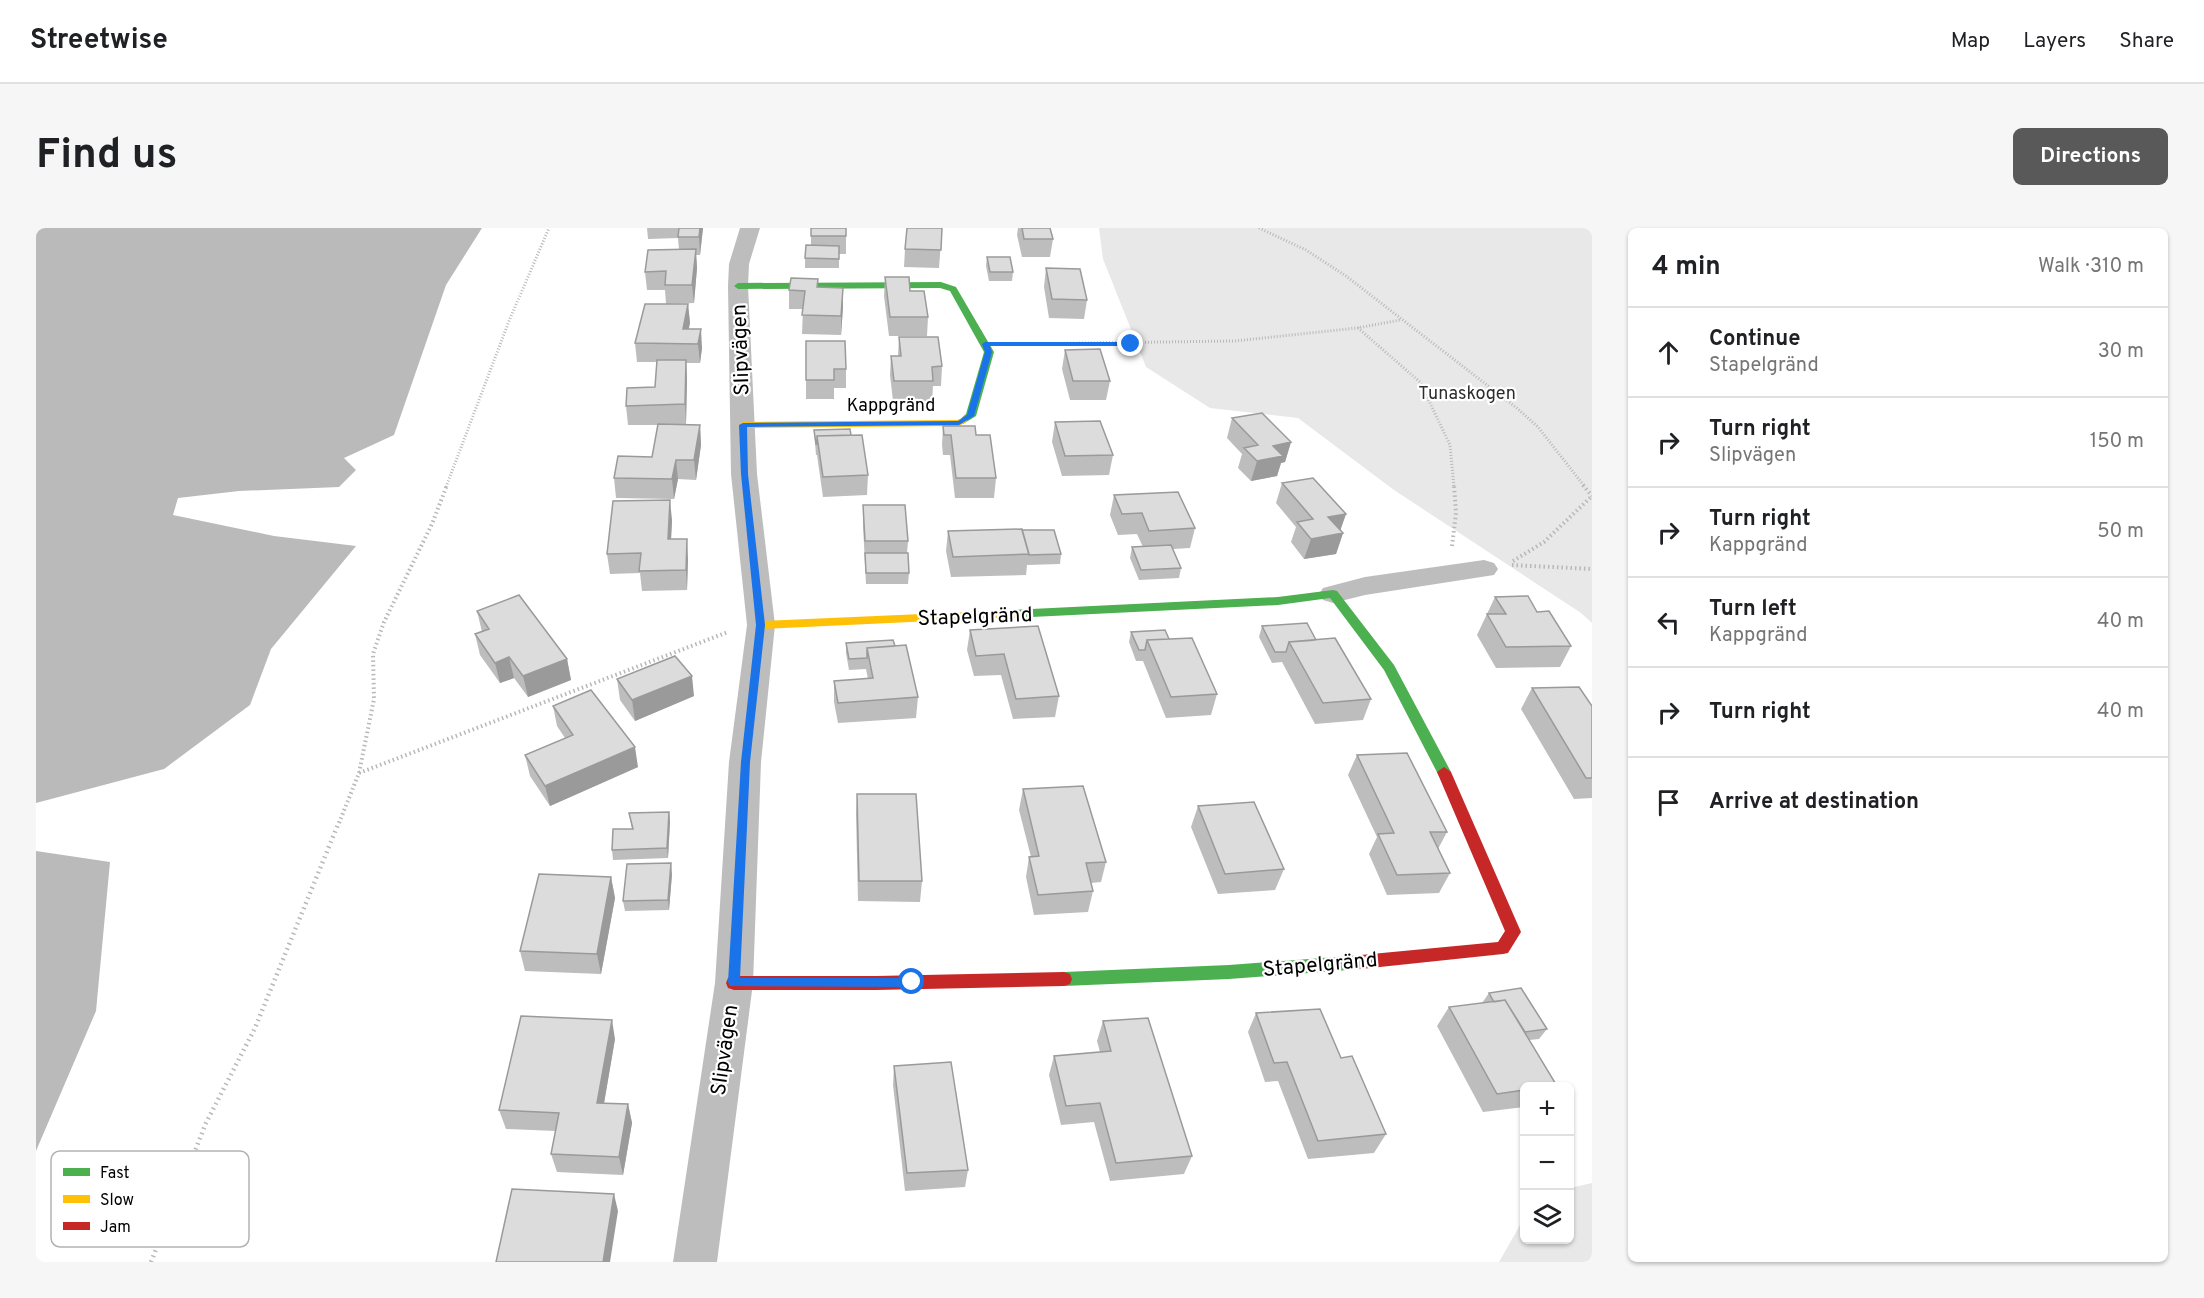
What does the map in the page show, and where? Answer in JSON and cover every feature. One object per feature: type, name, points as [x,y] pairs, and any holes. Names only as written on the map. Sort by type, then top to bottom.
[{"type":"street","name":"Slipvägen","points":[[695,1262],[734,982],[746,762],[750,626],[738,286],[739,264],[750,228]]},
{"type":"street","points":[[738,286],[941,285],[953,289],[985,344]]},
{"type":"street","name":"Kappgränd","points":[[743,425],[959,423],[971,416],[989,352],[985,344]]},
{"type":"street","name":"Stapelgränd","points":[[750,626],[1278,601],[1496,567]]},
{"type":"street","name":"Stapelgränd","points":[[734,982],[912,982],[1110,978],[1302,967],[1503,948],[1513,932],[1455,794],[1405,693],[1361,627],[1333,594]]},
{"type":"path","points":[[195,1151],[206,1123],[255,1028],[358,774],[374,699],[373,654],[384,622],[432,524],[509,321],[549,228]]},
{"type":"path","points":[[1259,228],[1305,250],[1346,276],[1538,427],[1592,496],[1544,542],[1496,567]]},
{"type":"path","points":[[985,344],[1235,341],[1357,328],[1400,320]]},
{"type":"path","points":[[1357,328],[1420,382],[1450,445],[1456,513],[1451,574]]},
{"type":"path","points":[[1496,567],[1592,570]]},
{"type":"path","points":[[358,774],[750,626]]},
{"type":"path","points":[[151,1262],[157,1247]]},
{"type":"green space","name":"Tunaskogen","points":[[1099,228],[1592,228],[1592,623],[1581,613],[1394,490],[1298,418],[1210,408],[1146,367],[1103,259]]},
{"type":"green space","points":[[1592,1183],[1592,1262],[1499,1262],[1520,1225],[1520,1244],[1574,1244],[1574,1187]]},
{"type":"shaded area","points":[[36,228],[482,228],[446,285],[394,435],[344,458],[356,470],[339,487],[239,491],[178,498],[173,515],[274,536],[356,546],[271,649],[250,705],[164,769],[36,803]]},
{"type":"shaded area","points":[[36,851],[110,862],[96,1011],[36,1151]]},
{"type":"building","points":[[679,228],[700,228],[699,237],[678,237]]},
{"type":"building","points":[[811,228],[846,228],[846,236],[811,236]]},
{"type":"building","points":[[907,228],[942,228],[941,250],[905,249]]},
{"type":"building","points":[[1022,228],[1050,228],[1053,239],[1024,239]]},
{"type":"building","points":[[806,245],[839,246],[839,259],[805,258]]},
{"type":"building","points":[[696,249],[692,285],[665,285],[666,271],[645,272],[648,250]]},
{"type":"building","points":[[987,257],[1010,257],[1013,272],[990,272]]},
{"type":"building","points":[[1046,268],[1080,269],[1087,300],[1052,299]]},
{"type":"building","points":[[885,277],[909,277],[910,291],[924,291],[928,317],[890,317]]},
{"type":"building","points":[[791,278],[818,279],[817,287],[843,288],[841,316],[802,315],[805,291],[789,290]]},
{"type":"building","points":[[645,304],[688,304],[683,329],[701,329],[698,344],[635,343]]},
{"type":"building","points":[[899,337],[938,337],[942,366],[932,367],[933,381],[894,381],[891,356],[901,356]]},
{"type":"building","points":[[806,341],[845,341],[846,369],[834,369],[834,380],[806,380]]},
{"type":"building","points":[[1100,349],[1110,381],[1073,381],[1065,350]]},
{"type":"building","points":[[657,360],[686,360],[685,404],[626,406],[627,388],[655,387]]},
{"type":"building","points":[[1262,413],[1291,442],[1273,446],[1283,456],[1257,461],[1244,448],[1258,445],[1232,418]]},
{"type":"building","points":[[1100,421],[1113,455],[1065,456],[1055,422]]},
{"type":"building","points":[[658,424],[700,425],[694,460],[676,460],[672,479],[614,478],[618,456],[652,457]]},
{"type":"building","points":[[943,426],[975,426],[976,435],[990,435],[996,478],[956,478],[951,435],[944,435]]},
{"type":"building","points":[[850,429],[851,435],[817,436],[816,444],[814,430]]},
{"type":"building","points":[[862,435],[868,475],[823,477],[817,436]]},
{"type":"building","points":[[1313,478],[1346,514],[1328,517],[1343,533],[1311,539],[1297,522],[1313,519],[1282,483]]},
{"type":"building","points":[[1178,492],[1195,528],[1149,531],[1142,513],[1122,514],[1114,495]]},
{"type":"building","points":[[670,500],[668,539],[687,539],[686,570],[639,571],[641,553],[607,554],[613,501]]},
{"type":"building","points":[[863,505],[905,505],[908,541],[865,541]]},
{"type":"building","points":[[1022,529],[1029,554],[953,557],[948,531]]},
{"type":"building","points":[[1022,530],[1054,530],[1061,554],[1029,555]]},
{"type":"building","points":[[1171,545],[1181,568],[1141,570],[1132,547]]},
{"type":"building","points":[[865,553],[908,553],[909,573],[866,573]]},
{"type":"building","points":[[519,595],[567,659],[523,676],[509,657],[495,663],[475,634],[489,629],[477,611]]},
{"type":"building","points":[[1528,596],[1537,612],[1549,611],[1571,646],[1506,647],[1487,614],[1506,614],[1495,597]]},
{"type":"building","points":[[1307,623],[1316,640],[1289,642],[1286,652],[1275,652],[1262,626]]},
{"type":"building","points":[[1038,626],[1059,696],[1016,699],[1004,654],[976,656],[970,630]]},
{"type":"building","points":[[1165,630],[1169,639],[1147,640],[1145,650],[1139,650],[1131,632]]},
{"type":"building","points":[[1192,638],[1217,694],[1171,697],[1147,640]]},
{"type":"building","points":[[1335,638],[1371,699],[1323,703],[1289,642]]},
{"type":"building","points":[[893,640],[895,646],[867,648],[867,658],[849,659],[846,643]]},
{"type":"building","points":[[906,645],[918,697],[838,703],[834,681],[873,678],[867,648]]},
{"type":"building","points":[[675,656],[692,676],[632,700],[617,679]]},
{"type":"building","points":[[1579,687],[1592,706],[1592,778],[1586,778],[1532,688]]},
{"type":"building","points":[[591,690],[635,747],[545,786],[525,755],[573,735],[553,706]]},
{"type":"building","points":[[1407,753],[1447,832],[1430,832],[1450,873],[1397,875],[1378,834],[1394,833],[1357,755]]},
{"type":"building","points":[[1083,786],[1106,862],[1086,863],[1093,891],[1038,895],[1029,857],[1039,856],[1023,789]]},
{"type":"building","points":[[857,794],[916,794],[922,881],[859,881]]},
{"type":"building","points":[[1254,802],[1284,869],[1225,874],[1198,806]]},
{"type":"building","points":[[669,812],[667,848],[612,850],[613,829],[633,829],[629,813]]},
{"type":"building","points":[[671,863],[668,900],[623,901],[627,864]]},
{"type":"building","points":[[539,874],[611,877],[597,954],[520,951]]},
{"type":"building","points":[[1521,988],[1547,1029],[1525,1032],[1505,1000],[1494,1002],[1489,993]]},
{"type":"building","points":[[1505,1000],[1555,1082],[1520,1082],[1520,1091],[1497,1094],[1449,1007]]},
{"type":"building","points":[[1320,1009],[1341,1058],[1352,1056],[1386,1134],[1318,1141],[1287,1062],[1274,1063],[1256,1013]]},
{"type":"building","points":[[521,1016],[612,1020],[597,1103],[628,1104],[619,1157],[551,1154],[559,1113],[499,1110]]},
{"type":"building","points":[[1148,1018],[1192,1156],[1116,1163],[1100,1103],[1066,1106],[1054,1056],[1111,1051],[1103,1021]]},
{"type":"building","points":[[951,1062],[968,1170],[907,1173],[894,1066]]},
{"type":"building","points":[[512,1189],[614,1194],[603,1262],[496,1262]]},
{"type":"traffic: fast","points":[[738,286],[941,285],[953,289],[989,352],[971,416],[963,421]]},
{"type":"traffic: fast","points":[[1013,614],[1278,601],[1333,594],[1389,668],[1444,772]]},
{"type":"traffic: fast","points":[[1064,979],[1229,972],[1361,962]]},
{"type":"traffic: slow","points":[[743,425],[959,423],[963,421]]},
{"type":"traffic: slow","points":[[761,625],[1013,614]]},
{"type":"traffic: jam","points":[[1361,962],[1503,948],[1513,932],[1444,772]]},
{"type":"traffic: jam","points":[[734,983],[1064,979]]},
{"type":"route","points":[[912,982],[734,982],[746,762],[760,625],[744,474],[743,425],[959,423],[971,416],[989,352],[985,344],[1131,344]]}]
